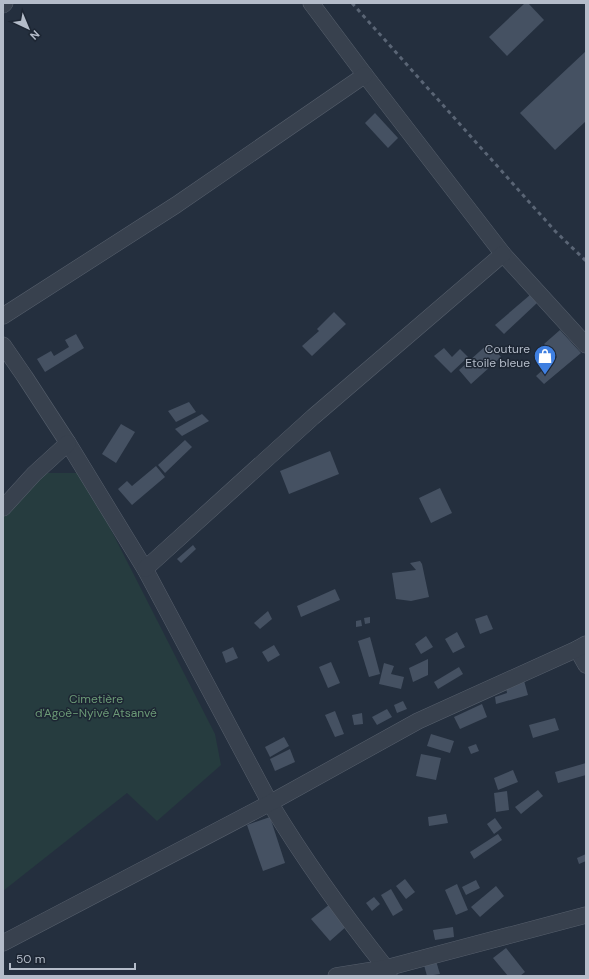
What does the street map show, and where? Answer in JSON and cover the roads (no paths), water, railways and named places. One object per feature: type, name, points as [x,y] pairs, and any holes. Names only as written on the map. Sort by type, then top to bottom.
[{"type":"street","points":[[310,3],[504,254],[586,345]]},
{"type":"street","points":[[3,316],[176,205],[365,75]]},
{"type":"street","points":[[145,569],[313,417],[504,254]]},
{"type":"street","points":[[3,345],[68,443],[145,569],[270,803],[335,901],[388,972]]},
{"type":"street","points":[[3,508],[34,474],[68,443]]},
{"type":"street","points":[[3,943],[270,803],[418,721],[582,647],[586,665]]},
{"type":"street","points":[[336,976],[388,972],[586,915]]},
{"type":"railway","points":[[352,3],[555,231],[586,261]]},
{"type":"place","name":"Couture Etoile bleue","points":[[545,376]]},
{"type":"park label","name":"Cimetière d'Agoè-Nyivé Atsanvé","points":[[96,706]]}]
